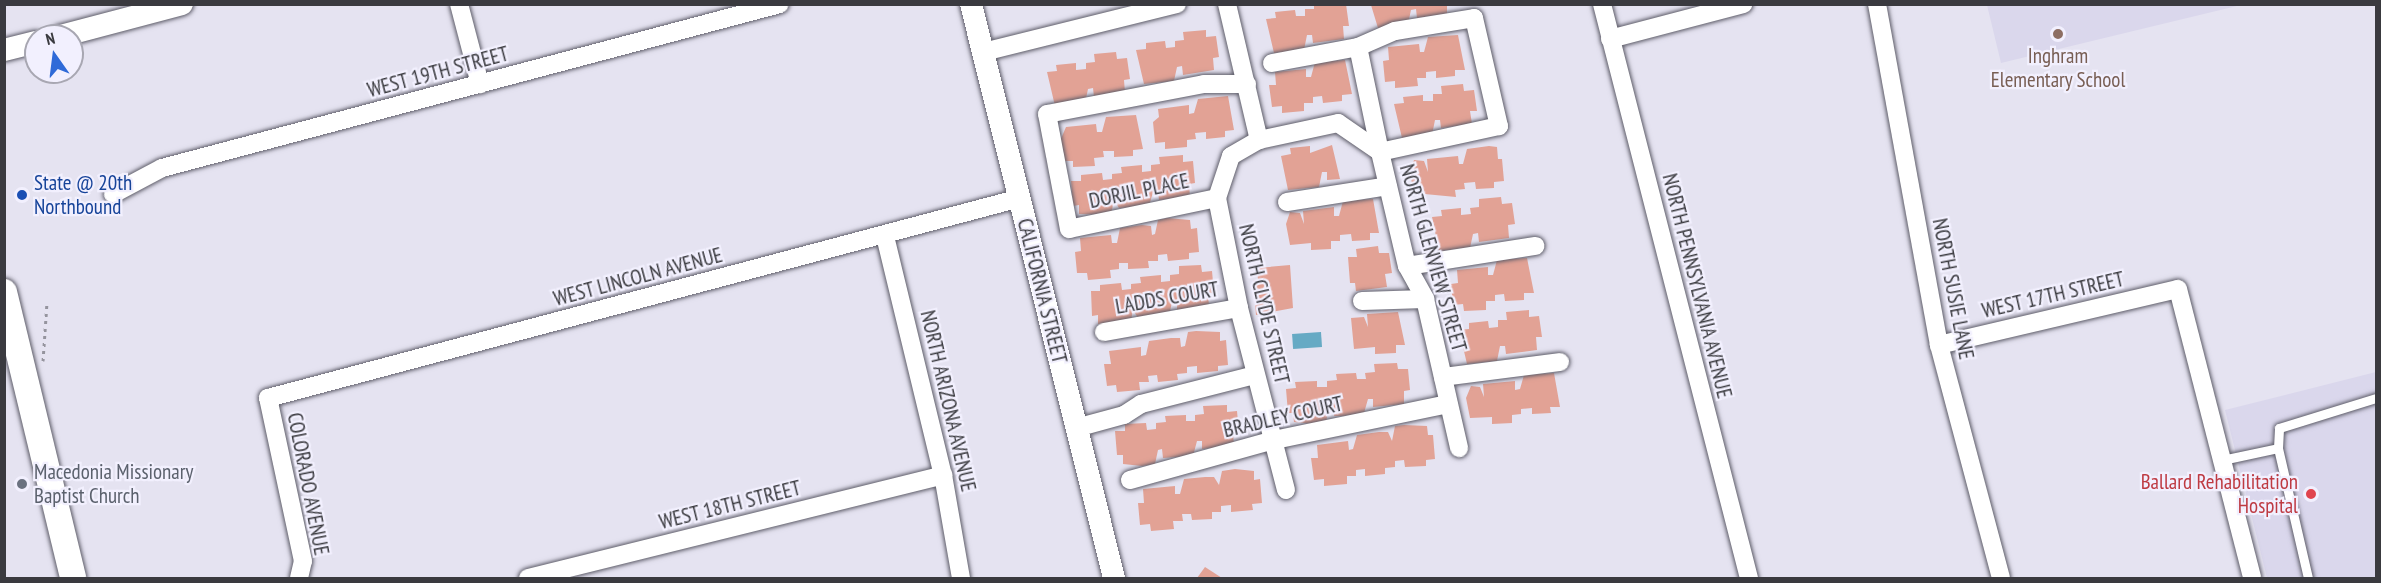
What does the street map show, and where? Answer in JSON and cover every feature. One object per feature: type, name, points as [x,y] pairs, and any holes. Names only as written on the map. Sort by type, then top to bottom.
[{"type":"main road","points":[[4,292],[23,363],[73,579]]},
{"type":"street","points":[[84,30],[182,4]]},
{"type":"street","points":[[459,4],[480,84]]},
{"type":"street","name":"WEST 19TH STREET","points":[[113,194],[162,168],[780,4]]},
{"type":"street","name":"CALIFORNIA STREET","points":[[971,4],[1114,579]]},
{"type":"street","points":[[983,52],[1177,4]]},
{"type":"street","points":[[1227,4],[1259,140]]},
{"type":"street","name":"NORTH PENNSYLVANIA AVENUE","points":[[1602,4],[1749,579]]},
{"type":"street","points":[[1610,39],[1743,4]]},
{"type":"street","name":"NORTH SUSIE LANE","points":[[1877,4],[1939,345],[2001,579]]},
{"type":"street","points":[[1272,63],[1358,47],[1395,32],[1474,18],[1499,126],[1380,152],[1358,47]]},
{"type":"street","points":[[4,50],[24,45]]},
{"type":"street","name":"DORJIL PLACE","points":[[1217,198],[1069,229],[1047,114],[1204,84],[1247,84]]},
{"type":"street","name":"NORTH GLENVIEW STREET","points":[[1217,198],[1231,156],[1259,140],[1338,123],[1380,152],[1407,266],[1425,298],[1459,448]]},
{"type":"street","points":[[1287,202],[1388,186]]},
{"type":"street","name":"WEST LINCOLN AVENUE","points":[[268,398],[885,236],[1020,198]]},
{"type":"street","name":"NORTH CLYDE STREET","points":[[1217,198],[1239,308],[1286,490]]},
{"type":"street","name":"NORTH ARIZONA AVENUE","points":[[885,236],[943,475],[961,579]]},
{"type":"street","points":[[1407,266],[1535,246]]},
{"type":"street","name":"WEST 17TH STREET","points":[[1939,345],[2178,289],[2222,460]]},
{"type":"street","points":[[1362,301],[1425,298]]},
{"type":"street","name":"LADDS COURT","points":[[1104,332],[1239,308]]},
{"type":"street","points":[[1443,377],[1560,362]]},
{"type":"street","points":[[1076,428],[1124,415],[1141,404],[1255,375]]},
{"type":"street","name":"COLORADO AVENUE","points":[[268,398],[303,561],[299,579]]},
{"type":"street","name":"BRADLEY COURT","points":[[1130,480],[1274,440],[1448,404]]},
{"type":"street","points":[[2222,460],[2253,579]]},
{"type":"street","name":"WEST 18TH STREET","points":[[528,579],[943,475]]},
{"type":"lane","points":[[2308,579],[2277,436],[2284,423],[2376,398]]},
{"type":"lane","points":[[2222,460],[2278,448]]},
{"type":"path","points":[[23,363],[47,302]]},
{"type":"shaded area","name":"Inghram Elementary School","points":[[1987,4],[2241,5],[2001,63]]},
{"type":"shaded area","name":"Ballard Rehabilitation Hospital","points":[[2376,372],[2376,578],[2267,578],[2225,410]]},
{"type":"water","points":[[1321,332],[1322,347],[1293,349],[1292,334]]},
{"type":"building","points":[[1314,4],[1346,4],[1349,26],[1343,26],[1344,39],[1313,43],[1312,35],[1307,35],[1304,50],[1274,53],[1266,19],[1276,18],[1275,12],[1295,10],[1296,16],[1305,16],[1305,9],[1314,9]]},
{"type":"building","points":[[1371,5],[1447,5],[1447,14],[1417,18],[1416,9],[1411,10],[1408,24],[1378,28]]},
{"type":"building","points":[[1206,30],[1206,37],[1216,36],[1219,57],[1213,58],[1214,70],[1183,75],[1182,66],[1177,67],[1174,81],[1144,84],[1136,50],[1146,49],[1146,43],[1165,41],[1166,48],[1175,47],[1175,41],[1184,40],[1183,32]]},
{"type":"building","points":[[1458,35],[1465,70],[1455,70],[1455,76],[1436,78],[1436,71],[1426,72],[1426,78],[1417,78],[1418,86],[1395,88],[1395,81],[1385,82],[1383,61],[1389,60],[1388,47],[1419,44],[1420,52],[1424,52],[1428,37]]},
{"type":"building","points":[[1116,52],[1117,59],[1127,58],[1130,79],[1124,80],[1125,93],[1094,97],[1093,88],[1088,89],[1085,103],[1055,106],[1047,72],[1057,71],[1056,65],[1076,63],[1076,70],[1086,69],[1086,63],[1095,62],[1094,54]]},
{"type":"building","points":[[1345,60],[1352,94],[1342,95],[1342,101],[1323,103],[1322,96],[1313,97],[1313,103],[1304,103],[1304,111],[1282,113],[1282,106],[1272,107],[1269,85],[1276,85],[1275,72],[1306,69],[1306,77],[1311,77],[1315,62]]},
{"type":"building","points":[[1463,84],[1464,91],[1474,90],[1477,111],[1470,111],[1472,124],[1441,128],[1440,120],[1435,120],[1432,135],[1402,138],[1394,104],[1404,103],[1403,97],[1423,95],[1423,101],[1433,101],[1433,94],[1442,94],[1441,86]]},
{"type":"building","points":[[1228,96],[1234,130],[1225,131],[1225,137],[1206,139],[1206,132],[1195,133],[1196,139],[1187,140],[1187,147],[1165,149],[1165,142],[1155,143],[1153,122],[1159,117],[1158,109],[1189,105],[1189,114],[1194,113],[1198,99]]},
{"type":"building","points":[[1136,115],[1143,149],[1133,150],[1133,156],[1114,157],[1114,151],[1103,151],[1104,157],[1094,158],[1095,166],[1073,167],[1073,161],[1063,161],[1060,141],[1066,127],[1096,124],[1097,132],[1102,132],[1106,117]]},
{"type":"building","points":[[1332,145],[1340,179],[1327,180],[1327,172],[1322,172],[1319,187],[1288,190],[1281,156],[1291,154],[1290,148],[1310,146],[1310,153]]},
{"type":"building","points":[[1497,147],[1498,159],[1502,159],[1504,181],[1494,182],[1494,188],[1476,189],[1475,182],[1464,183],[1465,189],[1455,190],[1456,197],[1414,193],[1410,173],[1414,160],[1424,161],[1428,172],[1427,159],[1458,156],[1459,164],[1463,164],[1467,149]]},
{"type":"building","points":[[1183,155],[1183,162],[1193,161],[1195,183],[1189,184],[1190,197],[1159,200],[1158,191],[1153,192],[1149,206],[1119,208],[1114,200],[1111,215],[1079,214],[1079,205],[1073,206],[1071,181],[1081,181],[1081,175],[1102,173],[1103,180],[1112,179],[1112,174],[1122,173],[1121,167],[1142,165],[1142,172],[1151,171],[1151,165],[1160,164],[1159,157]]},
{"type":"building","points":[[1501,197],[1502,204],[1512,203],[1515,224],[1508,225],[1509,238],[1479,242],[1478,233],[1473,234],[1470,248],[1439,251],[1432,217],[1442,216],[1441,210],[1461,208],[1461,215],[1471,214],[1470,208],[1479,207],[1479,199]]},
{"type":"building","points":[[1373,199],[1379,233],[1370,233],[1370,240],[1352,241],[1351,234],[1340,235],[1340,241],[1331,241],[1331,249],[1311,250],[1311,243],[1290,245],[1286,224],[1290,212],[1300,213],[1304,224],[1303,211],[1334,207],[1334,216],[1339,216],[1343,201]]},
{"type":"building","points":[[1167,218],[1190,220],[1191,229],[1197,228],[1199,252],[1189,253],[1189,259],[1168,261],[1167,254],[1158,255],[1158,261],[1148,261],[1149,268],[1128,269],[1128,263],[1119,263],[1119,269],[1110,270],[1111,278],[1088,280],[1087,273],[1077,273],[1075,252],[1081,251],[1080,238],[1111,235],[1112,243],[1117,243],[1120,228],[1142,225],[1151,226],[1152,235],[1155,234],[1158,220]]},
{"type":"building","points":[[1378,246],[1379,253],[1389,253],[1392,273],[1385,274],[1387,287],[1356,291],[1355,283],[1350,283],[1348,257],[1357,257],[1356,249]]},
{"type":"building","points":[[1527,258],[1534,293],[1524,293],[1524,300],[1505,301],[1504,294],[1495,295],[1495,301],[1486,301],[1486,310],[1464,311],[1463,304],[1453,305],[1451,284],[1458,283],[1457,270],[1488,267],[1488,275],[1493,275],[1497,260]]},
{"type":"building","points":[[1201,265],[1202,272],[1212,271],[1214,293],[1208,293],[1209,306],[1177,310],[1177,301],[1172,302],[1169,316],[1138,318],[1133,310],[1130,325],[1098,324],[1098,315],[1092,316],[1091,291],[1100,291],[1100,285],[1121,283],[1122,290],[1131,289],[1131,284],[1141,283],[1140,277],[1161,275],[1161,282],[1170,281],[1170,275],[1179,274],[1179,266]]},
{"type":"building","points":[[1290,265],[1293,308],[1256,315],[1253,281],[1258,280],[1257,268]]},
{"type":"building","points":[[1529,310],[1529,317],[1539,316],[1542,337],[1536,337],[1537,350],[1506,354],[1505,346],[1500,346],[1497,361],[1467,364],[1459,330],[1469,329],[1469,323],[1488,321],[1489,328],[1498,327],[1498,320],[1507,320],[1506,312]]},
{"type":"building","points":[[1398,312],[1405,345],[1396,345],[1396,353],[1375,354],[1375,347],[1354,349],[1351,318],[1364,317],[1368,327],[1367,314]]},
{"type":"building","points":[[1188,332],[1220,332],[1220,341],[1226,340],[1228,365],[1218,366],[1218,371],[1197,373],[1197,366],[1187,367],[1187,373],[1177,374],[1178,380],[1158,382],[1157,375],[1148,376],[1149,382],[1139,382],[1140,390],[1117,392],[1116,385],[1107,386],[1104,364],[1111,364],[1109,351],[1141,347],[1141,356],[1146,355],[1149,341],[1171,338],[1180,338],[1181,347],[1185,346]]},
{"type":"building","points":[[1397,363],[1398,369],[1408,369],[1410,390],[1404,391],[1404,404],[1373,407],[1373,399],[1368,399],[1364,413],[1343,416],[1334,416],[1333,407],[1329,407],[1326,422],[1313,424],[1294,422],[1293,413],[1288,413],[1286,389],[1296,388],[1295,382],[1317,381],[1317,387],[1327,387],[1327,381],[1337,380],[1336,374],[1356,373],[1357,379],[1366,379],[1365,373],[1375,372],[1374,364]]},
{"type":"building","points":[[1554,373],[1560,407],[1550,407],[1551,413],[1532,414],[1532,408],[1521,409],[1521,414],[1512,415],[1512,423],[1492,424],[1492,417],[1470,418],[1466,398],[1471,386],[1480,387],[1484,397],[1483,384],[1515,381],[1515,390],[1520,389],[1524,375]]},
{"type":"building","points":[[1227,405],[1227,412],[1237,411],[1239,433],[1233,433],[1234,446],[1202,449],[1202,441],[1197,441],[1193,456],[1163,458],[1162,449],[1158,450],[1155,464],[1142,466],[1123,464],[1123,455],[1117,455],[1115,431],[1125,431],[1125,424],[1146,423],[1147,430],[1156,429],[1156,423],[1166,422],[1165,416],[1186,415],[1186,421],[1195,421],[1195,415],[1204,414],[1203,406]]},
{"type":"building","points":[[1395,426],[1427,426],[1428,435],[1433,435],[1435,459],[1426,460],[1426,466],[1405,467],[1404,460],[1395,461],[1395,467],[1385,468],[1385,474],[1365,476],[1365,469],[1356,470],[1356,476],[1347,476],[1347,484],[1324,486],[1324,479],[1314,480],[1311,458],[1318,458],[1317,445],[1348,441],[1349,450],[1353,449],[1357,435],[1379,432],[1388,432],[1392,441]]},
{"type":"building","points":[[1235,469],[1254,471],[1254,480],[1260,479],[1262,503],[1252,504],[1253,510],[1231,512],[1231,505],[1221,506],[1221,512],[1212,512],[1212,519],[1192,520],[1191,514],[1182,514],[1183,521],[1173,521],[1174,529],[1151,531],[1150,524],[1140,525],[1138,503],[1144,503],[1143,489],[1175,486],[1175,494],[1180,494],[1184,479],[1214,477],[1219,485],[1222,471]]},
{"type":"building","points":[[1205,567],[1222,578],[1197,578]]},
{"type":"place","name":"Inghram Elementary School","points":[[2058,34]]},
{"type":"place","name":"State @ 20th Northbound","points":[[22,195]]},
{"type":"place","name":"Macedonia Missionary Baptist Church","points":[[22,484]]},
{"type":"place","name":"Ballard Rehabilitation Hospital","points":[[2311,494]]}]
